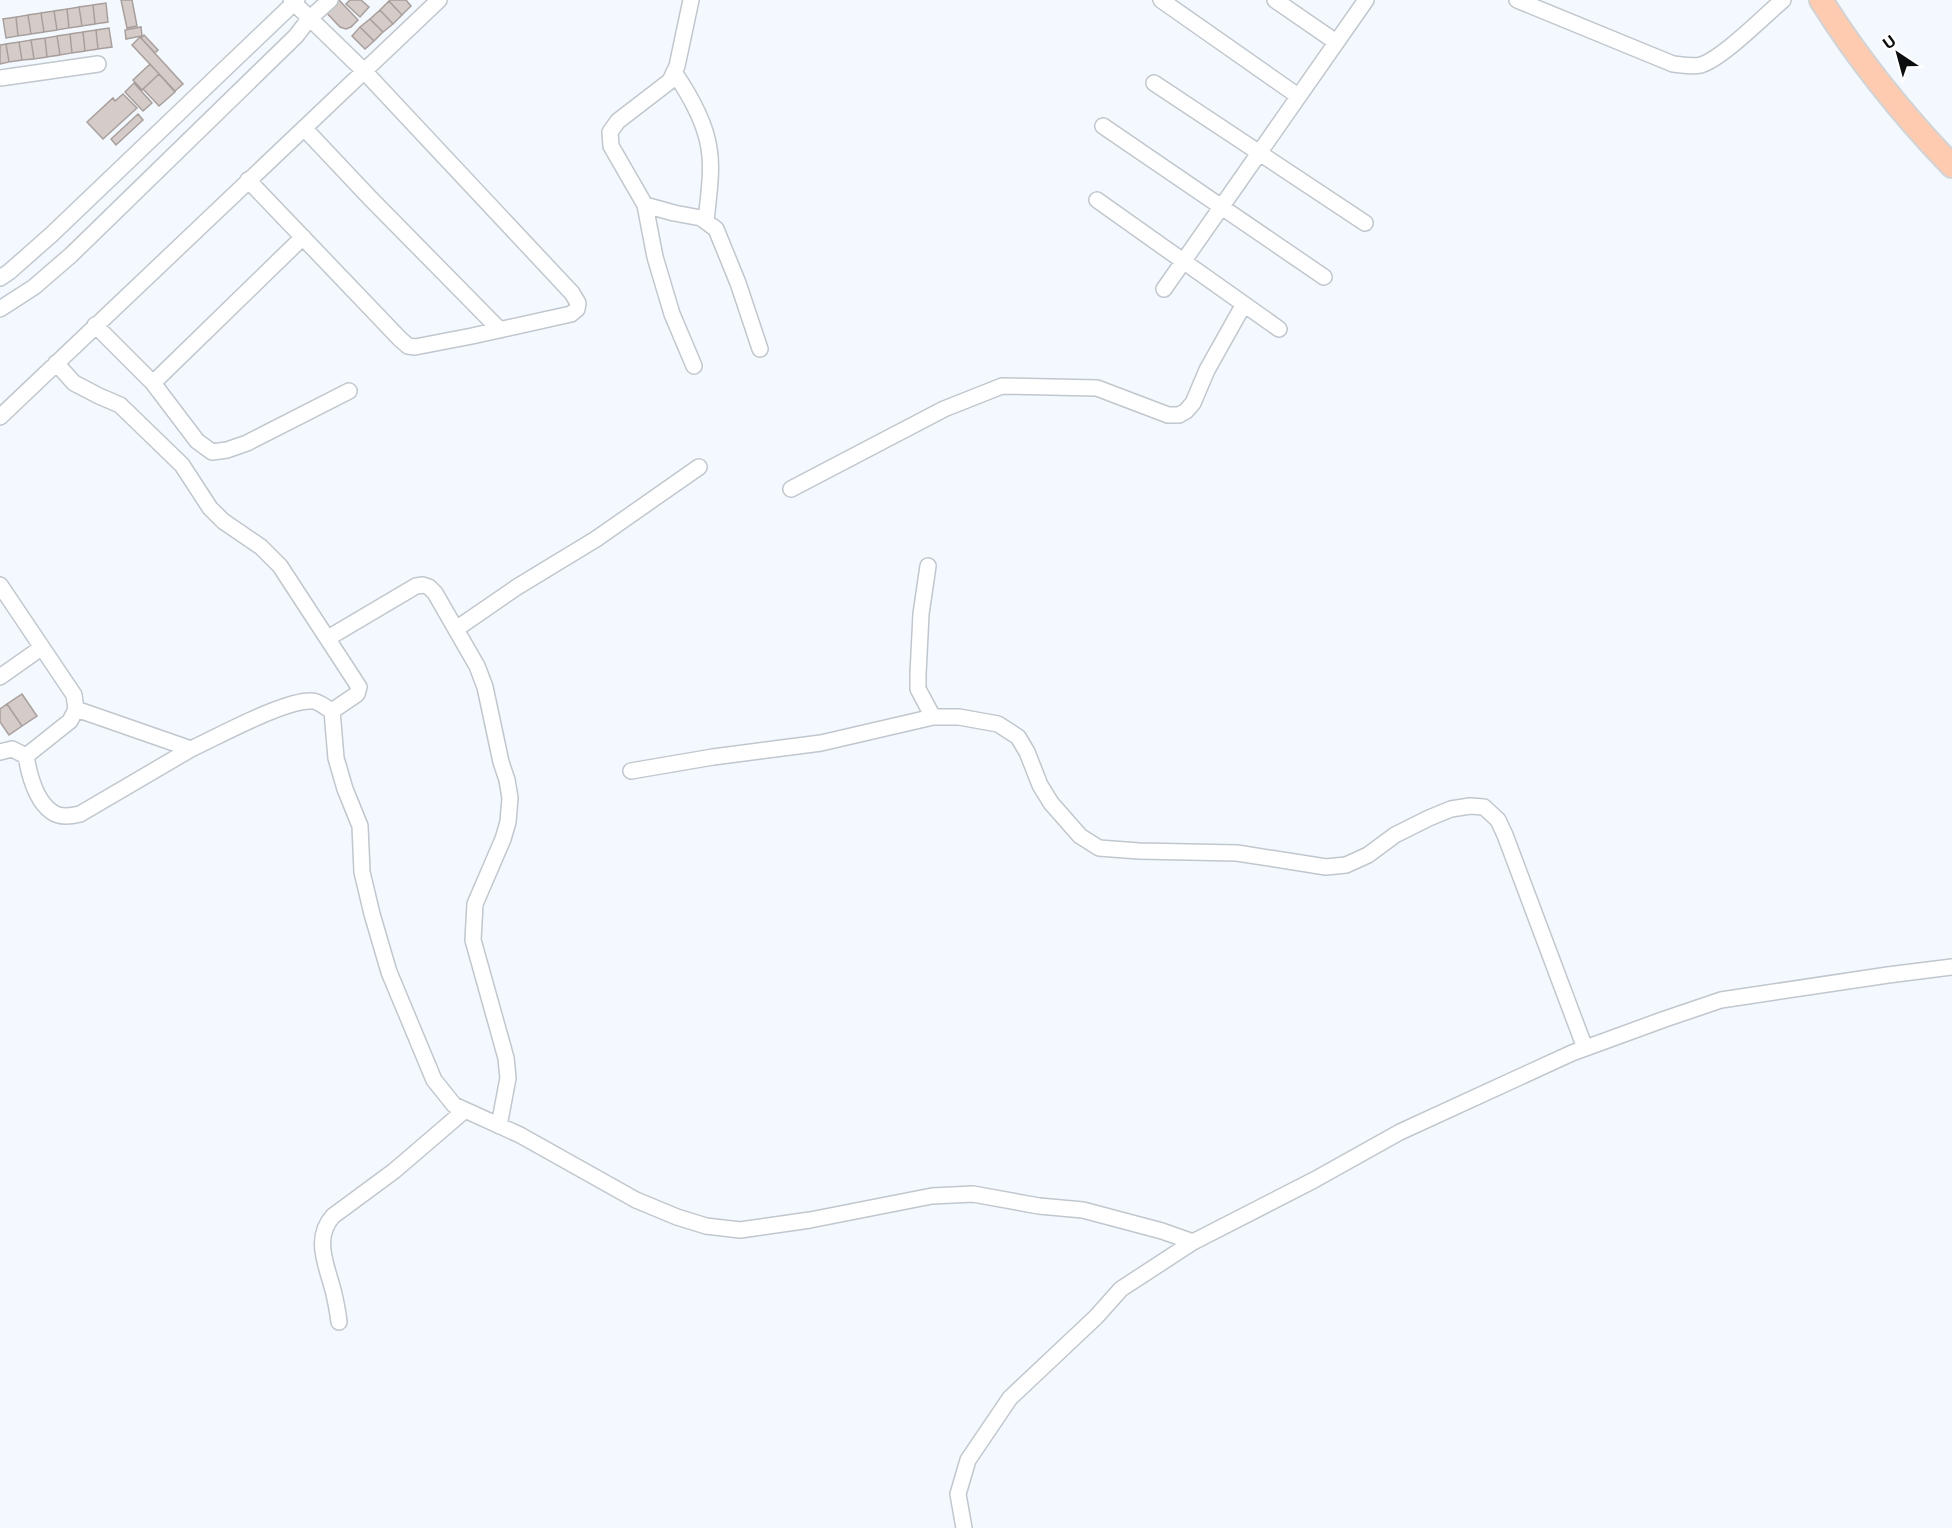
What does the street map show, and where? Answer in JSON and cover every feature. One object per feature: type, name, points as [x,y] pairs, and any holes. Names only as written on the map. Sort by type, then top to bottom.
[{"type":"main road","points":[[1821,0],[1864,62],[1952,166]]},
{"type":"street","points":[[0,309],[34,287],[71,255],[330,0]]},
{"type":"street","points":[[0,417],[440,0]]},
{"type":"street","points":[[691,0],[684,24],[681,51],[670,81],[618,122],[610,132],[611,146],[645,205],[655,257],[672,314],[694,366]]},
{"type":"street","points":[[1161,0],[1298,96]]},
{"type":"street","points":[[1275,0],[1336,42]]},
{"type":"street","points":[[1164,289],[1366,0]]},
{"type":"street","points":[[1517,0],[1673,63],[1689,66],[1716,58],[1783,0]]},
{"type":"street","points":[[0,278],[51,235],[294,1],[309,19],[364,71],[572,292],[578,303],[577,309],[571,314],[500,330],[416,347],[408,346],[248,180]]},
{"type":"street","points":[[0,78],[98,64]]},
{"type":"street","points":[[674,72],[700,119],[709,147],[710,171],[706,222]]},
{"type":"street","points":[[1154,83],[1365,223]]},
{"type":"street","points":[[1103,126],[1324,277]]},
{"type":"street","points":[[304,128],[500,330]]},
{"type":"street","points":[[1097,200],[1279,329]]},
{"type":"street","points":[[645,205],[701,218],[716,230],[738,283],[760,349]]},
{"type":"street","points":[[153,383],[303,237]]},
{"type":"street","points":[[791,489],[944,409],[1002,386],[1096,387],[1168,415],[1179,415],[1193,403],[1207,370],[1244,304]]},
{"type":"street","points":[[95,325],[153,383],[197,441],[212,452],[247,444],[349,391]]},
{"type":"street","points":[[56,363],[74,383],[120,405],[182,465],[210,508],[223,521],[261,547],[280,566],[359,687],[357,694],[332,711]]},
{"type":"street","points":[[456,629],[596,539],[699,467]]},
{"type":"street","points":[[928,566],[921,614],[918,689],[933,717]]},
{"type":"street","points":[[0,585],[74,695],[76,709],[70,721],[26,756]]},
{"type":"street","points":[[328,638],[416,586],[423,585],[435,593],[477,666],[485,687],[510,798],[508,822],[475,904],[474,940],[506,1058],[508,1078],[499,1126]]},
{"type":"street","points":[[0,677],[41,648]]},
{"type":"street","points":[[26,756],[30,778],[39,796],[52,812],[67,816],[80,814],[191,749],[289,705],[311,701],[332,711]]},
{"type":"street","points":[[76,709],[191,749]]},
{"type":"street","points":[[332,711],[336,758],[345,789],[360,826],[362,872],[388,972],[434,1080],[454,1106],[520,1135],[636,1200],[706,1226],[740,1230],[810,1220],[932,1196],[974,1194],[1039,1206],[1083,1210],[1162,1231],[1193,1242]]},
{"type":"street","points":[[631,771],[821,743],[933,717],[959,717],[998,724],[1018,737],[1051,803],[1080,836],[1099,848],[1237,853],[1326,867],[1346,865],[1368,855],[1395,836],[1450,809],[1470,806],[1484,807],[1498,820],[1505,835],[1585,1048]]},
{"type":"street","points":[[0,752],[12,749],[26,756]]},
{"type":"street","points":[[964,1528],[958,1494],[968,1460],[1010,1398],[1096,1317],[1121,1289],[1193,1242],[1314,1180],[1400,1132],[1585,1048],[1721,1000],[1952,967]]},
{"type":"street","points":[[339,1322],[322,1249],[326,1223],[394,1171],[464,1111]]},
{"type":"building","points":[[121,0],[132,0],[137,26],[127,28]]},
{"type":"building","points":[[331,0],[339,0],[358,20],[351,27],[346,29],[340,27],[322,8]]},
{"type":"building","points":[[350,0],[361,0],[369,7],[360,17],[346,4]]},
{"type":"building","points":[[390,0],[406,0],[411,6],[402,15]]},
{"type":"building","points":[[389,1],[402,15],[393,24],[380,10]]},
{"type":"building","points":[[106,3],[108,22],[95,24],[93,5]]},
{"type":"building","points":[[93,5],[95,24],[82,26],[79,7]]},
{"type":"building","points":[[79,7],[82,26],[69,28],[67,9]]},
{"type":"building","points":[[67,9],[69,28],[57,30],[54,11]]},
{"type":"building","points":[[380,10],[393,24],[383,32],[370,19]]},
{"type":"building","points":[[54,11],[57,30],[44,32],[41,13]]},
{"type":"building","points":[[41,13],[44,32],[31,34],[28,15]]},
{"type":"building","points":[[28,15],[31,34],[18,36],[16,17]]},
{"type":"building","points":[[16,17],[18,36],[6,38],[3,19]]},
{"type":"building","points":[[370,19],[383,32],[374,41],[360,27]]},
{"type":"building","points":[[141,27],[142,36],[126,39],[125,30]]},
{"type":"building","points":[[360,27],[374,41],[365,49],[352,36]]},
{"type":"building","points":[[109,28],[112,47],[98,49],[96,30]]},
{"type":"building","points":[[96,30],[98,49],[85,51],[83,32]]},
{"type":"building","points":[[83,32],[85,51],[72,53],[70,34]]},
{"type":"building","points":[[70,34],[72,53],[60,55],[57,36]]},
{"type":"building","points":[[144,35],[158,50],[155,53],[141,38]]},
{"type":"building","points":[[57,36],[60,55],[47,57],[45,38]]},
{"type":"building","points":[[140,37],[183,84],[175,91],[132,45]]},
{"type":"building","points":[[45,38],[47,57],[34,59],[31,40]]},
{"type":"building","points":[[31,40],[34,59],[22,60],[19,42]]},
{"type":"building","points":[[19,42],[22,60],[9,62],[6,44]]},
{"type":"building","points":[[6,44],[9,62],[0,64],[0,45]]},
{"type":"building","points":[[150,64],[159,74],[142,90],[133,80]]},
{"type":"building","points":[[159,74],[175,92],[159,106],[143,89]]},
{"type":"building","points":[[134,83],[152,103],[143,111],[125,92]]},
{"type":"building","points":[[123,94],[137,108],[103,139],[87,122],[113,98],[115,101]]},
{"type":"building","points":[[138,114],[143,120],[116,145],[111,139]]},
{"type":"building","points":[[22,694],[37,716],[22,726],[7,704]]},
{"type":"building","points":[[7,704],[22,726],[9,735],[0,722],[0,709]]}]
